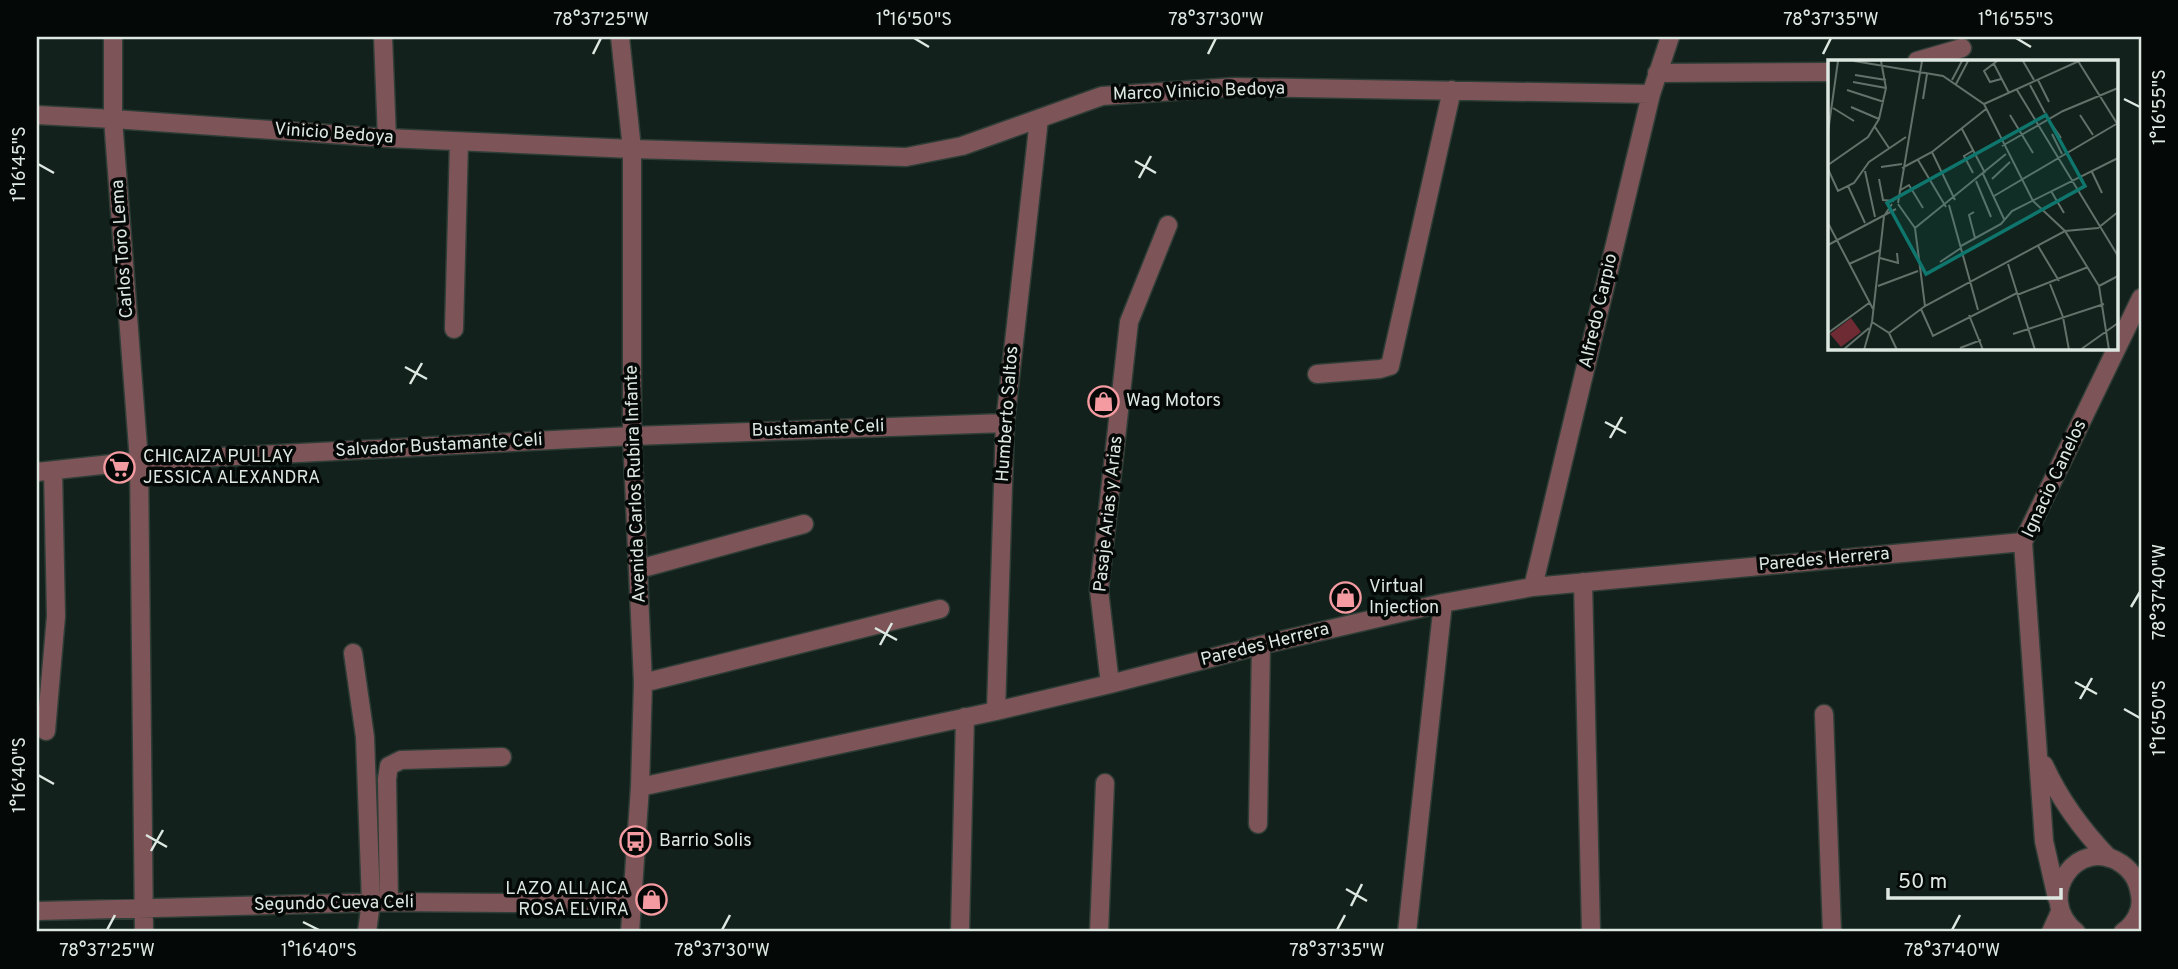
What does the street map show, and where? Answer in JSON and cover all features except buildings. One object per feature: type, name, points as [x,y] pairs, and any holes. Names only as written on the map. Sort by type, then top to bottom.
[{"type":"street","name":"Carlos Toro Lema","points":[[113,37],[113,119],[139,461],[144,908]]},
{"type":"street","points":[[383,37],[387,138]]},
{"type":"street","name":"Avenida Carlos Rubira Infante","points":[[620,37],[632,149],[632,436],[643,683],[640,788],[630,932]]},
{"type":"street","name":"Alfredo Carpio","points":[[1533,587],[1651,94],[1670,37]]},
{"type":"street","points":[[1920,60],[1962,48]]},
{"type":"street","points":[[1657,73],[1828,72]]},
{"type":"street","name":"Marco Vinicio Bedoya","points":[[632,149],[906,157],[962,146],[1102,96],[1234,86],[1651,94]]},
{"type":"street","points":[[1317,374],[1390,366],[1452,90]]},
{"type":"street","name":"Vinicio Bedoya","points":[[37,115],[387,138],[632,149]]},
{"type":"street","name":"Humberto Saltos","points":[[996,711],[1005,423],[1039,119]]},
{"type":"street","points":[[454,329],[459,142]]},
{"type":"street","name":"Pasaje Arias y Arias","points":[[1110,684],[1099,590],[1129,322],[1168,225]]},
{"type":"street","name":"Ignacio Canelos","points":[[2118,346],[2141,298]]},
{"type":"street","name":"Ignacio Canelos","points":[[2058,905],[2044,841],[2024,542],[2116,350]]},
{"type":"street","name":"Bustamante Celi","points":[[632,436],[1005,423]]},
{"type":"street","name":"Salvador Bustamante Celi","points":[[45,472],[139,461],[632,436]]},
{"type":"street","points":[[45,472],[56,616],[46,731]]},
{"type":"street","points":[[639,569],[804,524]]},
{"type":"street","name":"Paredes Herrera","points":[[640,788],[996,711],[1443,603],[1533,587],[2024,542]]},
{"type":"street","points":[[1583,582],[1591,932]]},
{"type":"street","points":[[1407,932],[1443,603]]},
{"type":"street","points":[[643,683],[940,609]]},
{"type":"street","points":[[1258,824],[1261,645]]},
{"type":"street","points":[[353,653],[365,737],[371,902],[367,932]]},
{"type":"street","points":[[1824,715],[1832,932]]},
{"type":"street","points":[[960,932],[965,717]]},
{"type":"street","name":"Ignacio Canelos","points":[[2039,755],[2052,784],[2087,835],[2112,859],[2130,869],[2138,883],[2141,900],[2138,916],[2131,928]]},
{"type":"street","points":[[389,902],[389,766],[401,760],[502,757]]},
{"type":"street","points":[[1099,932],[1105,783]]},
{"type":"street","points":[[2051,932],[2058,905],[2059,886],[2064,874],[2073,865],[2096,856],[2141,869]]},
{"type":"street","name":"Segundo Cueva Celi","points":[[37,911],[371,902],[632,904]]},
{"type":"street","points":[[2058,905],[2065,922],[2076,932]]},
{"type":"street","points":[[144,908],[144,932]]},
{"type":"place","name":"Wag Motors","points":[[1103,401]]},
{"type":"place","name":"CHICAIZA PULLAY JESSICA ALEXANDRA","points":[[120,467]]},
{"type":"place","name":"Virtual Injection","points":[[1346,597]]},
{"type":"place","name":"Barrio Solis","points":[[636,841]]},
{"type":"place","name":"LAZO ALLAICA ROSA ELVIRA","points":[[652,899]]}]
